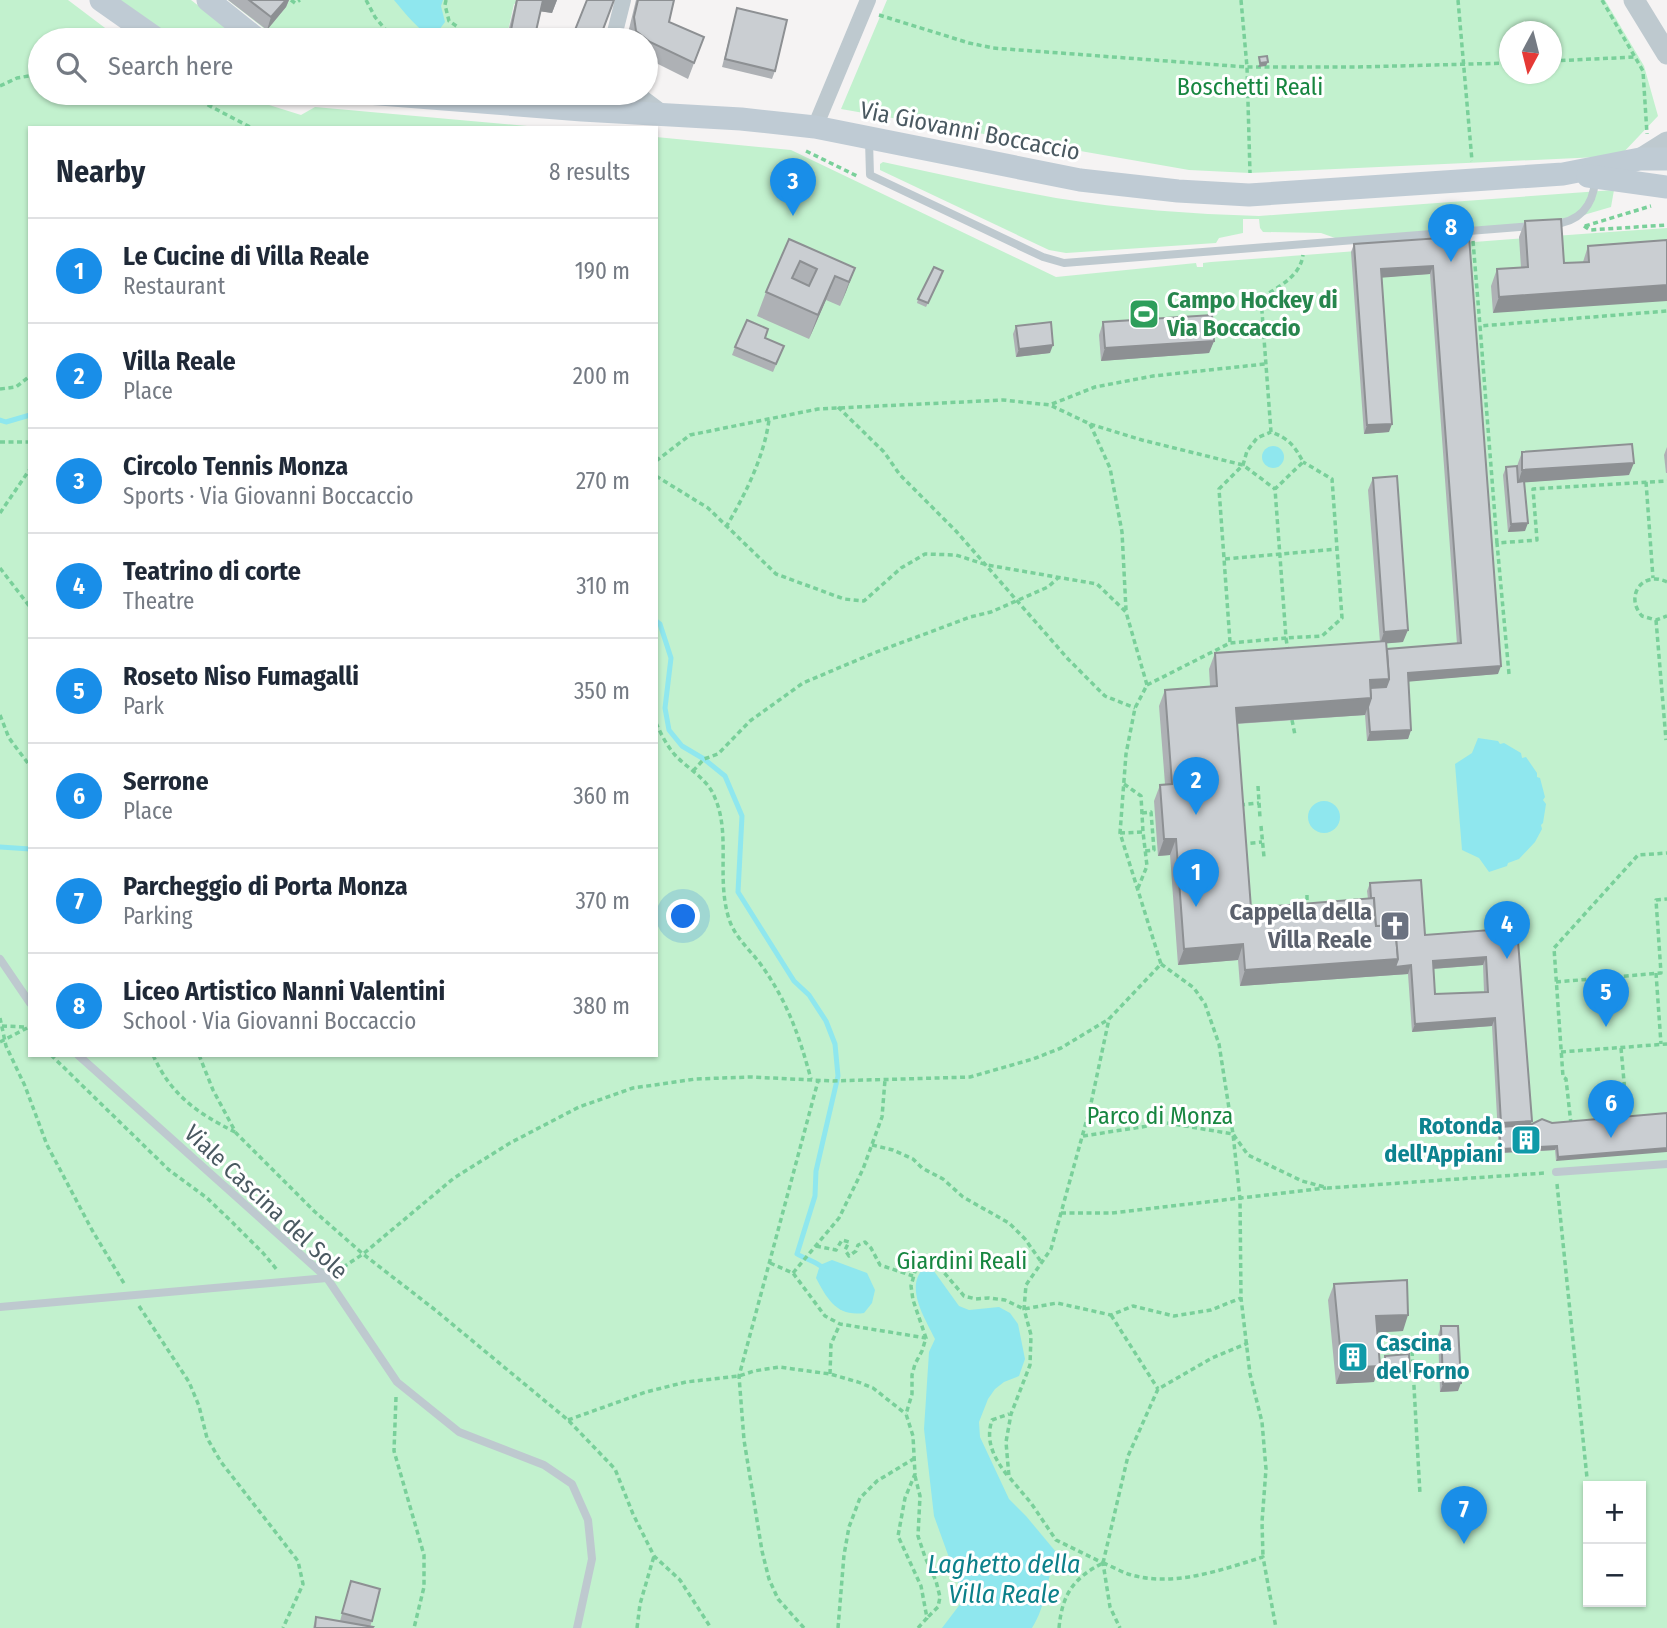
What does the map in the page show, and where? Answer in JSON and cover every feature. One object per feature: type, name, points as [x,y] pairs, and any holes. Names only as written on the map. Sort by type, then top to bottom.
[{"type":"main road","points":[[101,0],[141,28]]},
{"type":"main road","points":[[208,0],[243,28]]},
{"type":"main road","name":"Via Giovanni Boccaccio","points":[[537,105],[741,119],[815,127],[1080,180],[1178,191],[1249,195],[1563,174],[1640,159],[1667,159]]},
{"type":"main road","name":"Via Giovanni Boccaccio","points":[[1563,174],[1660,189]]},
{"type":"street","points":[[616,28],[623,0]]},
{"type":"street","points":[[1634,0],[1667,54]]},
{"type":"street","points":[[815,127],[866,5]]},
{"type":"street","points":[[652,105],[664,114]]},
{"type":"street","name":"Via Giovanni Boccaccio","points":[[1640,159],[1657,139]]},
{"type":"lane","points":[[869,138],[870,175],[1053,262],[1064,263],[1303,246],[1570,222],[1587,208],[1595,177]]},
{"type":"lane","points":[[0,958],[28,1000]]},
{"type":"lane","name":"Viale Cascina del Sole","points":[[80,1057],[327,1278],[397,1382],[459,1432],[544,1465],[572,1484],[588,1520],[592,1559],[577,1628]]},
{"type":"lane","points":[[1556,1172],[1667,1164]]},
{"type":"lane","points":[[0,1307],[327,1278]]},
{"type":"path","points":[[292,0],[295,3],[300,0]]},
{"type":"path","points":[[366,0],[374,17],[384,28]]},
{"type":"path","points":[[446,0],[449,21],[458,28]]},
{"type":"path","points":[[1241,0],[1247,67],[1250,173]]},
{"type":"path","points":[[1458,0],[1473,181]]},
{"type":"path","points":[[1602,0],[1643,71],[1657,139]]},
{"type":"path","points":[[866,5],[969,43],[993,48],[1247,67],[1499,63]]},
{"type":"path","points":[[1562,61],[1635,57]]},
{"type":"path","points":[[0,86],[17,78],[28,77]]},
{"type":"path","points":[[209,105],[248,126]]},
{"type":"path","points":[[806,152],[855,176],[870,175]]},
{"type":"path","points":[[1584,226],[1660,189]]},
{"type":"path","points":[[1570,222],[1590,230],[1667,225]]},
{"type":"path","points":[[1472,231],[1508,674]]},
{"type":"path","points":[[1270,432],[1261,298],[1281,285],[1298,269],[1303,256],[1303,246]]},
{"type":"path","points":[[1479,326],[1667,310]]},
{"type":"path","points":[[1050,405],[1095,387],[1118,382],[1265,364]]},
{"type":"path","points":[[0,389],[16,387],[28,378]]},
{"type":"path","points":[[658,459],[690,435],[818,409],[1003,400],[1050,405],[1090,424],[1242,465],[1275,489]]},
{"type":"path","points":[[838,407],[884,452],[900,475],[987,565],[1068,659],[1105,696],[1135,708]]},
{"type":"path","points":[[726,527],[742,499],[767,434],[769,420]]},
{"type":"path","points":[[1090,424],[1110,468],[1122,533],[1126,612],[1147,685]]},
{"type":"path","points":[[1230,643],[1219,489],[1242,465],[1247,451],[1257,438],[1270,432],[1285,437],[1297,449],[1303,462],[1332,479],[1342,618],[1322,636],[1230,643],[1147,685],[1135,708],[1126,754],[1120,833],[1161,964],[1194,988],[1214,1024],[1219,1044],[1240,1199],[1241,1298],[1250,1374],[1262,1422],[1266,1469],[1262,1522],[1263,1557],[1276,1628]]},
{"type":"path","points":[[0,442],[28,442]]},
{"type":"path","points":[[1288,656],[1275,489],[1303,462]]},
{"type":"path","points":[[0,513],[28,472]]},
{"type":"path","points":[[658,477],[708,508],[776,573],[844,599],[864,601],[901,568],[925,554],[956,555],[987,565],[1097,584],[1126,612]]},
{"type":"path","points":[[1497,543],[1537,540],[1533,489],[1667,481]]},
{"type":"path","points":[[1646,482],[1653,578]]},
{"type":"path","points":[[1225,559],[1337,549]]},
{"type":"path","points":[[0,568],[28,604]]},
{"type":"path","points":[[693,771],[704,759],[718,754],[750,720],[803,683],[834,668],[970,617],[991,612],[1048,587],[1059,577]]},
{"type":"path","points":[[1667,582],[1653,578],[1640,584],[1636,590],[1634,604],[1642,616],[1656,620],[1667,616]]},
{"type":"path","points":[[1656,620],[1666,740]]},
{"type":"path","points":[[0,715],[9,738],[28,763]]},
{"type":"path","points":[[1292,720],[1295,735]]},
{"type":"path","points":[[658,726],[675,755],[715,796],[723,828],[723,897],[730,922],[743,946],[758,961],[792,1016],[811,1079]]},
{"type":"path","points":[[1124,784],[1141,796],[1147,866],[1138,889]]},
{"type":"path","points":[[1258,786],[1260,818]]},
{"type":"path","points":[[1239,814],[1238,805],[1259,803]]},
{"type":"path","points":[[1142,813],[1151,812],[1154,831],[1154,850],[1145,851]]},
{"type":"path","points":[[1261,826],[1264,857]]},
{"type":"path","points":[[1120,833],[1143,832]]},
{"type":"path","points":[[1240,834],[1241,845],[1262,842]]},
{"type":"path","points":[[1581,1123],[1569,1124],[1553,948],[1638,855],[1667,853]]},
{"type":"path","points":[[1307,895],[1308,919]]},
{"type":"path","points":[[1556,982],[1661,973],[1656,900],[1667,900]]},
{"type":"path","points":[[340,1269],[363,1254],[454,1178],[510,1143],[579,1107],[633,1088],[696,1079],[751,1077],[833,1081],[970,1077],[1033,1059],[1060,1048],[1109,1019],[1161,964]]},
{"type":"path","points":[[1656,974],[1661,1044]]},
{"type":"path","points":[[0,1018],[2,1040],[47,1145],[92,1230],[189,1382],[207,1437],[221,1462],[298,1561],[303,1584],[283,1628]]},
{"type":"path","points":[[1009,1477],[1006,1442],[1010,1414],[1030,1365],[1031,1335],[1024,1309],[1026,1285],[1051,1249],[1082,1136],[1109,1019]]},
{"type":"path","points":[[1,1026],[28,1027]]},
{"type":"path","points":[[2,1040],[28,1027]]},
{"type":"path","points":[[1561,1052],[1667,1044]]},
{"type":"path","points":[[1621,1048],[1626,1104]]},
{"type":"path","points":[[53,1057],[169,1170],[207,1198],[232,1222],[263,1253],[285,1282]]},
{"type":"path","points":[[154,1057],[168,1083],[181,1099],[202,1116],[236,1133]]},
{"type":"path","points":[[200,1057],[236,1133],[314,1211],[568,1420],[615,1469],[654,1556],[680,1580],[711,1628]]},
{"type":"path","points":[[804,1628],[778,1599],[769,1579],[744,1440],[739,1376],[818,1080]]},
{"type":"path","points":[[793,1273],[839,1218],[882,1117],[885,1080]]},
{"type":"path","points":[[1082,1136],[1167,1123],[1233,1134],[1248,1155],[1302,1181],[1328,1188]]},
{"type":"path","points":[[872,1145],[893,1150],[912,1159],[922,1168],[943,1179],[963,1197],[1009,1223],[1042,1263]]},
{"type":"path","points":[[1061,1213],[1112,1213],[1328,1188],[1556,1172],[1587,1478]]},
{"type":"path","points":[[816,1246],[836,1250],[842,1240],[849,1242],[845,1250],[849,1256],[856,1251],[858,1245],[865,1242],[880,1265],[913,1276]]},
{"type":"path","points":[[918,1628],[938,1607],[940,1597],[918,1536],[920,1496],[915,1474],[913,1436],[906,1413],[912,1394],[912,1375],[926,1338],[913,1300],[913,1276],[916,1268],[929,1259],[936,1263],[964,1296],[1005,1300],[1024,1309],[1057,1303],[1111,1315],[1133,1306],[1174,1316],[1211,1310],[1241,1298]]},
{"type":"path","points":[[770,1263],[793,1273],[825,1316],[840,1324],[926,1338]]},
{"type":"path","points":[[1111,1315],[1158,1389]]},
{"type":"path","points":[[830,1374],[831,1344],[840,1324]]},
{"type":"path","points":[[1120,1628],[1110,1607],[1103,1563],[1128,1456],[1158,1389],[1212,1358],[1248,1343]]},
{"type":"path","points":[[1412,1351],[1420,1494]]},
{"type":"path","points":[[568,1420],[646,1392],[687,1382],[739,1376],[779,1367],[830,1374],[873,1388],[906,1413]]},
{"type":"path","points":[[397,1382],[394,1451],[424,1555],[424,1587],[414,1628]]},
{"type":"path","points":[[1010,1414],[992,1420],[988,1432],[994,1459],[1031,1503],[1056,1540],[1130,1574],[1161,1578],[1208,1575],[1263,1557]]},
{"type":"path","points":[[838,1628],[844,1555],[849,1527],[860,1498],[877,1481],[915,1458]]},
{"type":"path","points":[[915,1474],[905,1498],[898,1536],[921,1586],[927,1618]]},
{"type":"path","points":[[637,1628],[640,1604],[654,1556]]},
{"type":"path","points":[[1059,1628],[1060,1611],[1072,1585],[1086,1571],[1103,1563]]},
{"type":"green space","name":"Giardini Reali","points":[[0,0],[68,0],[105,28],[28,28],[28,105],[269,105],[301,115],[315,107],[527,126],[28,126],[28,1057],[658,1057],[658,137],[791,150],[1056,277],[1196,263],[1197,267],[1203,267],[1203,263],[1211,262],[1667,228],[1667,1628],[0,1628]]},
{"type":"green space","points":[[120,0],[191,0],[227,28],[160,28]]},
{"type":"green space","points":[[228,0],[531,0],[514,4],[509,28],[264,28]]},
{"type":"green space","name":"Boschetti Reali","points":[[887,0],[1605,0],[1644,66],[1658,116],[1620,156],[1250,173],[1189,170],[841,109]]},
{"type":"green space","points":[[883,162],[1081,202],[1259,216],[1614,190],[1611,207],[1563,221],[1338,239],[1321,233],[1263,232],[1259,219],[1243,219],[1243,233],[1219,238],[1216,243],[1066,253],[1049,250],[880,170],[880,164]]},
{"type":"water","points":[[394,0],[443,0],[441,6],[445,22],[440,28],[417,26]]},
{"type":"water","points":[[1273,446],[1281,449],[1284,457],[1281,465],[1273,468],[1265,465],[1262,457],[1265,449]]},
{"type":"water","points":[[1478,738],[1504,743],[1521,753],[1522,758],[1526,757],[1540,778],[1546,804],[1542,829],[1535,842],[1519,859],[1489,872],[1479,858],[1462,850],[1455,764],[1472,753]]},
{"type":"water","points":[[1324,801],[1335,806],[1340,817],[1335,828],[1324,833],[1313,828],[1308,817],[1313,806]]},
{"type":"water","points":[[832,1260],[867,1273],[875,1290],[872,1303],[864,1313],[855,1314],[840,1309],[824,1293],[816,1278],[820,1265]]},
{"type":"water","name":"Laghetto della Villa Reale","points":[[925,1267],[931,1267],[959,1306],[969,1310],[999,1307],[1010,1313],[1018,1324],[1025,1359],[1019,1376],[995,1389],[979,1422],[980,1437],[1009,1499],[1056,1552],[1044,1601],[1032,1628],[942,1628],[964,1599],[934,1516],[924,1429],[929,1352],[935,1339],[916,1293],[919,1275]]},
{"type":"building","points":[[249,0],[286,0],[271,17]]},
{"type":"building","points":[[517,0],[543,0],[537,28],[511,28]]},
{"type":"building","points":[[587,0],[614,0],[604,28],[576,28]]},
{"type":"building","points":[[638,0],[674,0],[669,22],[704,37],[694,63],[658,46],[658,28],[636,28],[634,17]]},
{"type":"building","points":[[737,8],[787,20],[775,71],[725,59]]},
{"type":"building","points":[[1267,56],[1268,62],[1260,63],[1259,57]]},
{"type":"building","points":[[1561,219],[1564,263],[1589,262],[1588,246],[1667,240],[1667,285],[1499,297],[1497,269],[1528,267],[1525,221]]},
{"type":"building","points":[[1469,236],[1501,666],[1408,673],[1411,730],[1370,732],[1370,688],[1386,687],[1389,679],[1387,649],[1461,643],[1433,266],[1381,269],[1392,424],[1367,425],[1354,244]]},
{"type":"building","points":[[789,239],[855,268],[849,282],[835,276],[818,315],[766,292]],"holes":[[[800,261],[817,269],[809,286],[792,278]]]},
{"type":"building","points":[[934,267],[943,271],[928,303],[918,299]]},
{"type":"building","points":[[1212,315],[1214,341],[1105,348],[1103,322]]},
{"type":"building","points":[[747,320],[768,329],[765,338],[784,346],[776,364],[735,347]]},
{"type":"building","points":[[1051,322],[1053,345],[1019,349],[1016,326]]},
{"type":"building","points":[[1632,444],[1634,463],[1522,470],[1522,452]]},
{"type":"building","points":[[1517,466],[1518,482],[1524,481],[1528,523],[1511,524],[1506,467]]},
{"type":"building","points":[[1397,476],[1408,630],[1384,632],[1373,478]]},
{"type":"building","points":[[1386,641],[1389,679],[1370,680],[1371,698],[1236,708],[1251,908],[1374,898],[1376,926],[1395,925],[1398,959],[1245,970],[1243,944],[1184,949],[1176,839],[1164,839],[1160,785],[1172,784],[1165,690],[1217,686],[1215,653]]},
{"type":"building","points":[[1421,880],[1425,935],[1517,928],[1532,1121],[1501,1123],[1495,1018],[1415,1024],[1411,965],[1395,967],[1398,959],[1395,925],[1376,926],[1370,883]],"holes":[[[1486,957],[1488,992],[1435,994],[1433,961]]]},
{"type":"building","points":[[1667,1113],[1667,1148],[1558,1157],[1557,1146],[1501,1149],[1499,1127],[1530,1125],[1542,1119],[1552,1123]]},
{"type":"building","name":"Cascina del Forno","points":[[1407,1280],[1408,1315],[1376,1316],[1380,1366],[1342,1368],[1334,1284]]},
{"type":"building","points":[[1441,1326],[1458,1326],[1461,1383],[1443,1384]]},
{"type":"building","points":[[1409,1354],[1410,1371],[1386,1373],[1385,1356]]},
{"type":"building","points":[[351,1581],[380,1589],[372,1621],[342,1613]]},
{"type":"building","points":[[316,1617],[373,1627],[315,1628]]},
{"type":"waterway","points":[[0,420],[6,422],[28,416]]},
{"type":"waterway","points":[[658,622],[671,658],[665,708],[669,730],[682,746],[725,776],[742,816],[738,892],[794,981],[809,995],[826,1021],[835,1044],[838,1076],[816,1171],[815,1196],[797,1254],[824,1269]]},
{"type":"waterway","points":[[0,847],[28,849]]},
{"type":"place","name":"Circolo Tennis Monza","points":[[793,216]]},
{"type":"place","name":"Liceo Artistico Nanni Valentini","points":[[1451,262]]},
{"type":"place","name":"Campo Hockey di Via Boccaccio","points":[[1144,314]]},
{"type":"place","name":"Villa Reale","points":[[1196,815]]},
{"type":"place","name":"Le Cucine di Villa Reale","points":[[1196,907]]},
{"type":"place","name":"Cappella della Villa Reale","points":[[1395,926]]},
{"type":"place","name":"Teatrino di corte","points":[[1507,959]]},
{"type":"place","name":"Roseto Niso Fumagalli","points":[[1606,1027]]},
{"type":"place","name":"Serrone","points":[[1611,1138]]},
{"type":"place","name":"Rotonda dell'Appiani","points":[[1526,1140]]},
{"type":"place","name":"Cascina del Forno","points":[[1353,1357]]},
{"type":"place","name":"Parcheggio di Porta Monza","points":[[1464,1544]]},
{"type":"park label","name":"Parco di Monza","points":[[1160,1116]]}]
